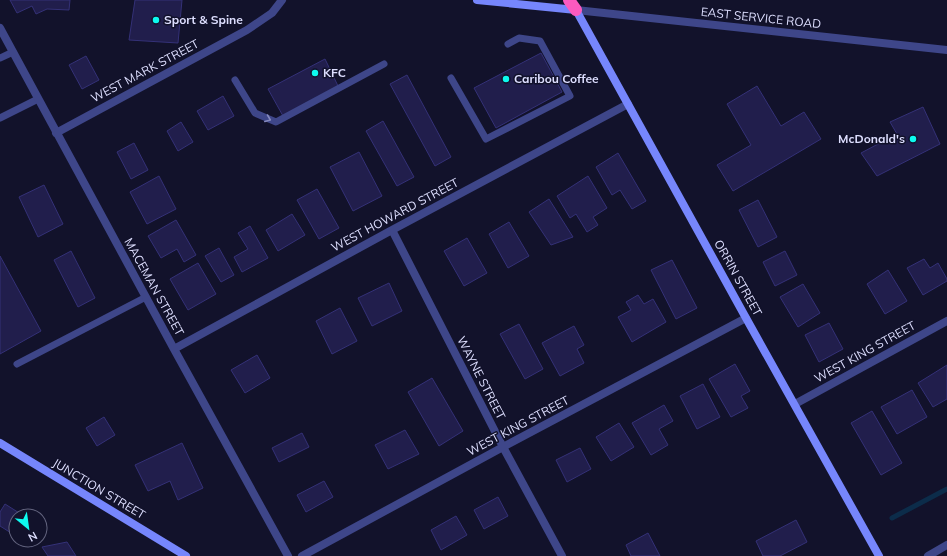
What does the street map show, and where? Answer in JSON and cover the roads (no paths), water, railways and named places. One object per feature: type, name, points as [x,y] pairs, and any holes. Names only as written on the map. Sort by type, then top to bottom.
[{"type":"highway","points":[[569,0],[576,5]]},
{"type":"street","name":"WEST MARK STREET","points":[[56,133],[247,30],[272,13],[282,0]]},
{"type":"street","name":"EAST SERVICE ROAD","points":[[477,0],[576,5],[947,50]]},
{"type":"street","name":"ORRIN STREET","points":[[576,5],[628,104],[879,556]]},
{"type":"street","name":"MACEMAN STREET","points":[[0,28],[288,556]]},
{"type":"street","name":"WEST HOWARD STREET","points":[[174,349],[628,104]]},
{"type":"street","name":"WAYNE STREET","points":[[392,230],[503,447],[562,556]]},
{"type":"street","name":"WEST KING STREET","points":[[302,556],[746,318]]},
{"type":"street","name":"WEST KING STREET","points":[[795,404],[947,321]]},
{"type":"street","name":"JUNCTION STREET","points":[[0,443],[186,556]]},
{"type":"street","points":[[928,556],[947,545]]},
{"type":"lane","points":[[451,78],[486,139],[570,96],[540,41],[520,38],[508,44]]},
{"type":"lane","points":[[0,58],[13,52]]},
{"type":"lane","points":[[235,80],[254,114],[276,122],[384,64]]},
{"type":"lane","points":[[0,118],[38,99]]},
{"type":"lane","points":[[17,364],[146,297]]},
{"type":"waterway","points":[[892,518],[947,489]]},
{"type":"place","name":"Sport & Spine","points":[[156,20]]},
{"type":"place","name":"KFC","points":[[315,73]]},
{"type":"place","name":"Caribou Coffee","points":[[506,79]]},
{"type":"place","name":"McDonald's","points":[[913,139]]}]
